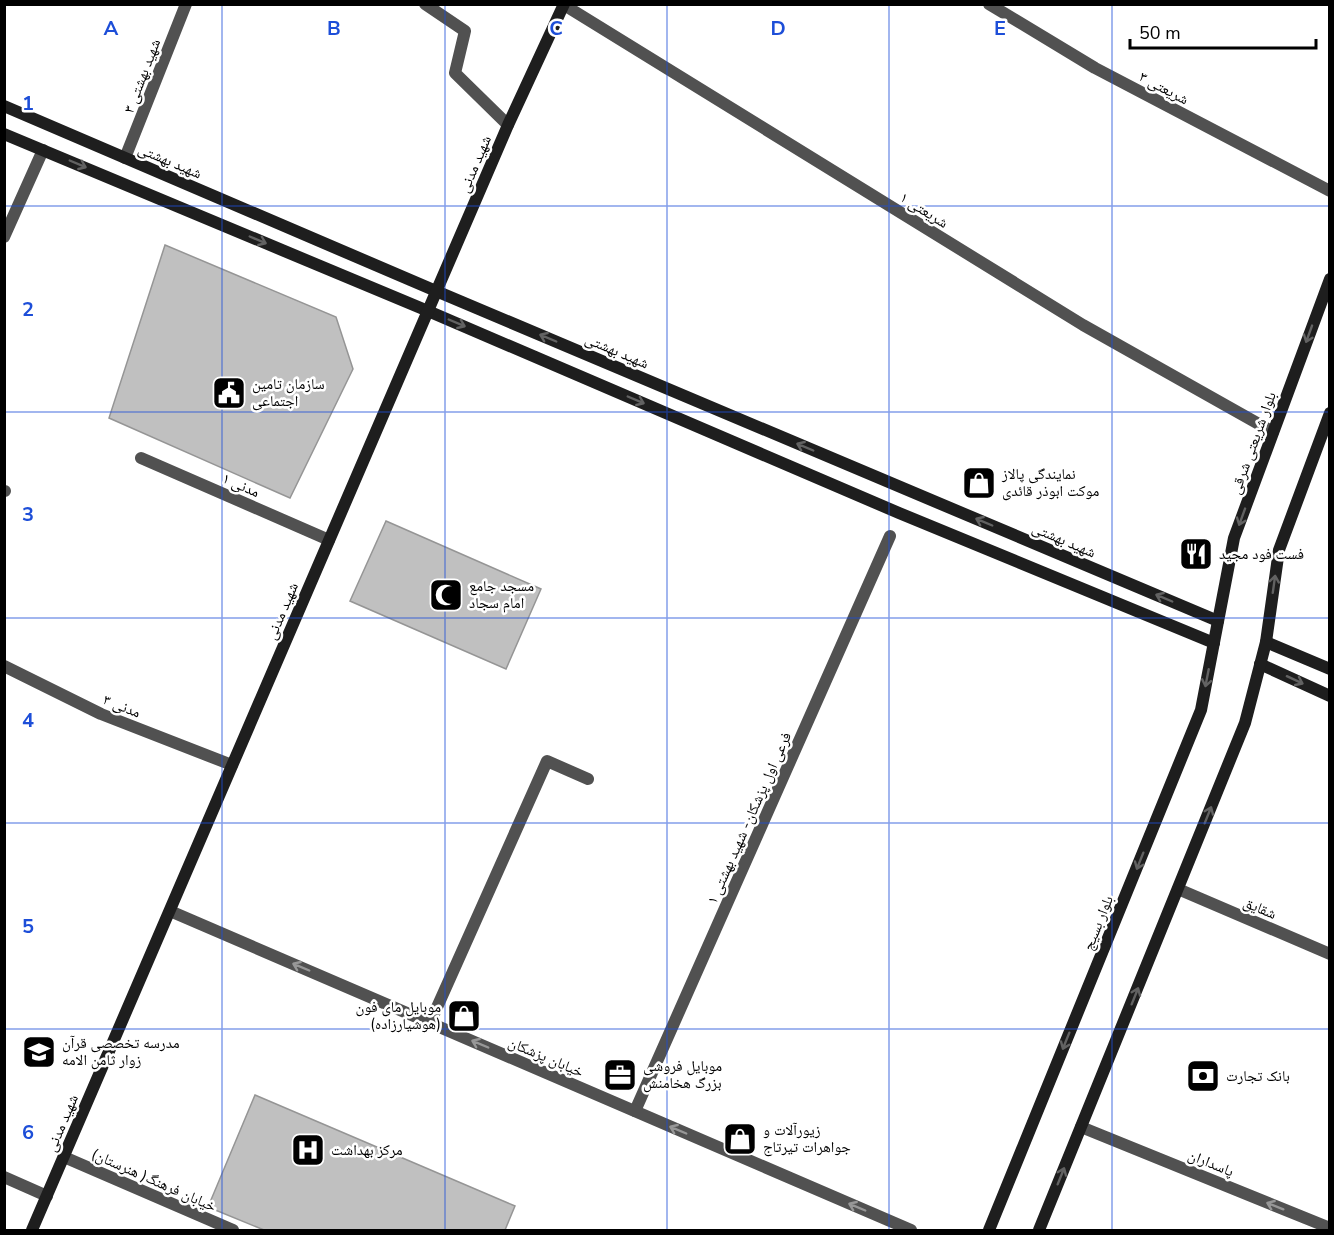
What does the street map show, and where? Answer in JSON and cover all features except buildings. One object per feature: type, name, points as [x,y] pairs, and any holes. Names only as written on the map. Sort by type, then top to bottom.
[{"type":"main road","name":"شهید مدنی","points":[[32,1230],[508,125],[564,5]]},
{"type":"main road","name":"شهید بهشتی","points":[[4,106],[1218,621]]},
{"type":"main road","points":[[4,134],[428,311],[899,513],[1214,643]]},
{"type":"main road","name":"بلوار شریعتی شرقی","points":[[1218,621],[1234,538],[1329,279]]},
{"type":"main road","points":[[1039,1230],[1245,723],[1266,642],[1279,550],[1329,413]]},
{"type":"main road","name":"بلوار بسیج","points":[[989,1230],[1201,710],[1218,621]]},
{"type":"main road","points":[[1266,642],[1329,669]]},
{"type":"main road","points":[[1260,664],[1329,696]]},
{"type":"street","name":"شهید بهشتی ۳","points":[[125,158],[186,4]]},
{"type":"street","points":[[425,4],[465,31],[455,73],[508,125]]},
{"type":"street","name":"شریعتی ۳","points":[[989,4],[1095,68],[1329,190]]},
{"type":"street","name":"شریعتی ۱","points":[[564,5],[1083,325],[1274,432]]},
{"type":"street","points":[[4,237],[43,150]]},
{"type":"street","name":"مدنی ۱","points":[[141,458],[329,540]]},
{"type":"street","name":"فرعی اول پزشکان- شهید بهشتی ۱","points":[[635,1111],[890,536]]},
{"type":"street","name":"مدنی ۳","points":[[4,666],[101,714],[232,765]]},
{"type":"street","points":[[430,1023],[547,761],[588,779]]},
{"type":"street","name":"شقایق","points":[[1178,889],[1329,954]]},
{"type":"street","name":"خیابان پزشکان","points":[[170,911],[911,1230]]},
{"type":"street","name":"پاسداران","points":[[1081,1127],[1329,1228]]},
{"type":"street","name":"خیابان فرهنگ( هنرستان)","points":[[64,1157],[233,1230]]},
{"type":"street","points":[[4,1177],[47,1196]]},
{"type":"place","name":"سازمان تامین اجتماعی","points":[[229,393]]},
{"type":"place","name":"نمایندگی پالاز موکت ابوذر قائدی","points":[[979,483]]},
{"type":"place","name":"فست فود مجید","points":[[1196,554]]},
{"type":"place","name":"مسجد جامع امام سجاد","points":[[446,595]]},
{"type":"place","name":"موبایل مای فون (هوشیارزاده)","points":[[464,1016]]},
{"type":"place","name":"مدرسه تخصصی قرآن زوار ثامن الامه","points":[[39,1052]]},
{"type":"place","name":"موبایل فروشی بزرگ هخامنش","points":[[620,1075]]},
{"type":"place","name":"بانک تجارت","points":[[1203,1076]]},
{"type":"place","name":"زیورآلات و جواهرات تیرتاج","points":[[740,1139]]},
{"type":"place","name":"مرکز بهداشت","points":[[308,1150]]}]
